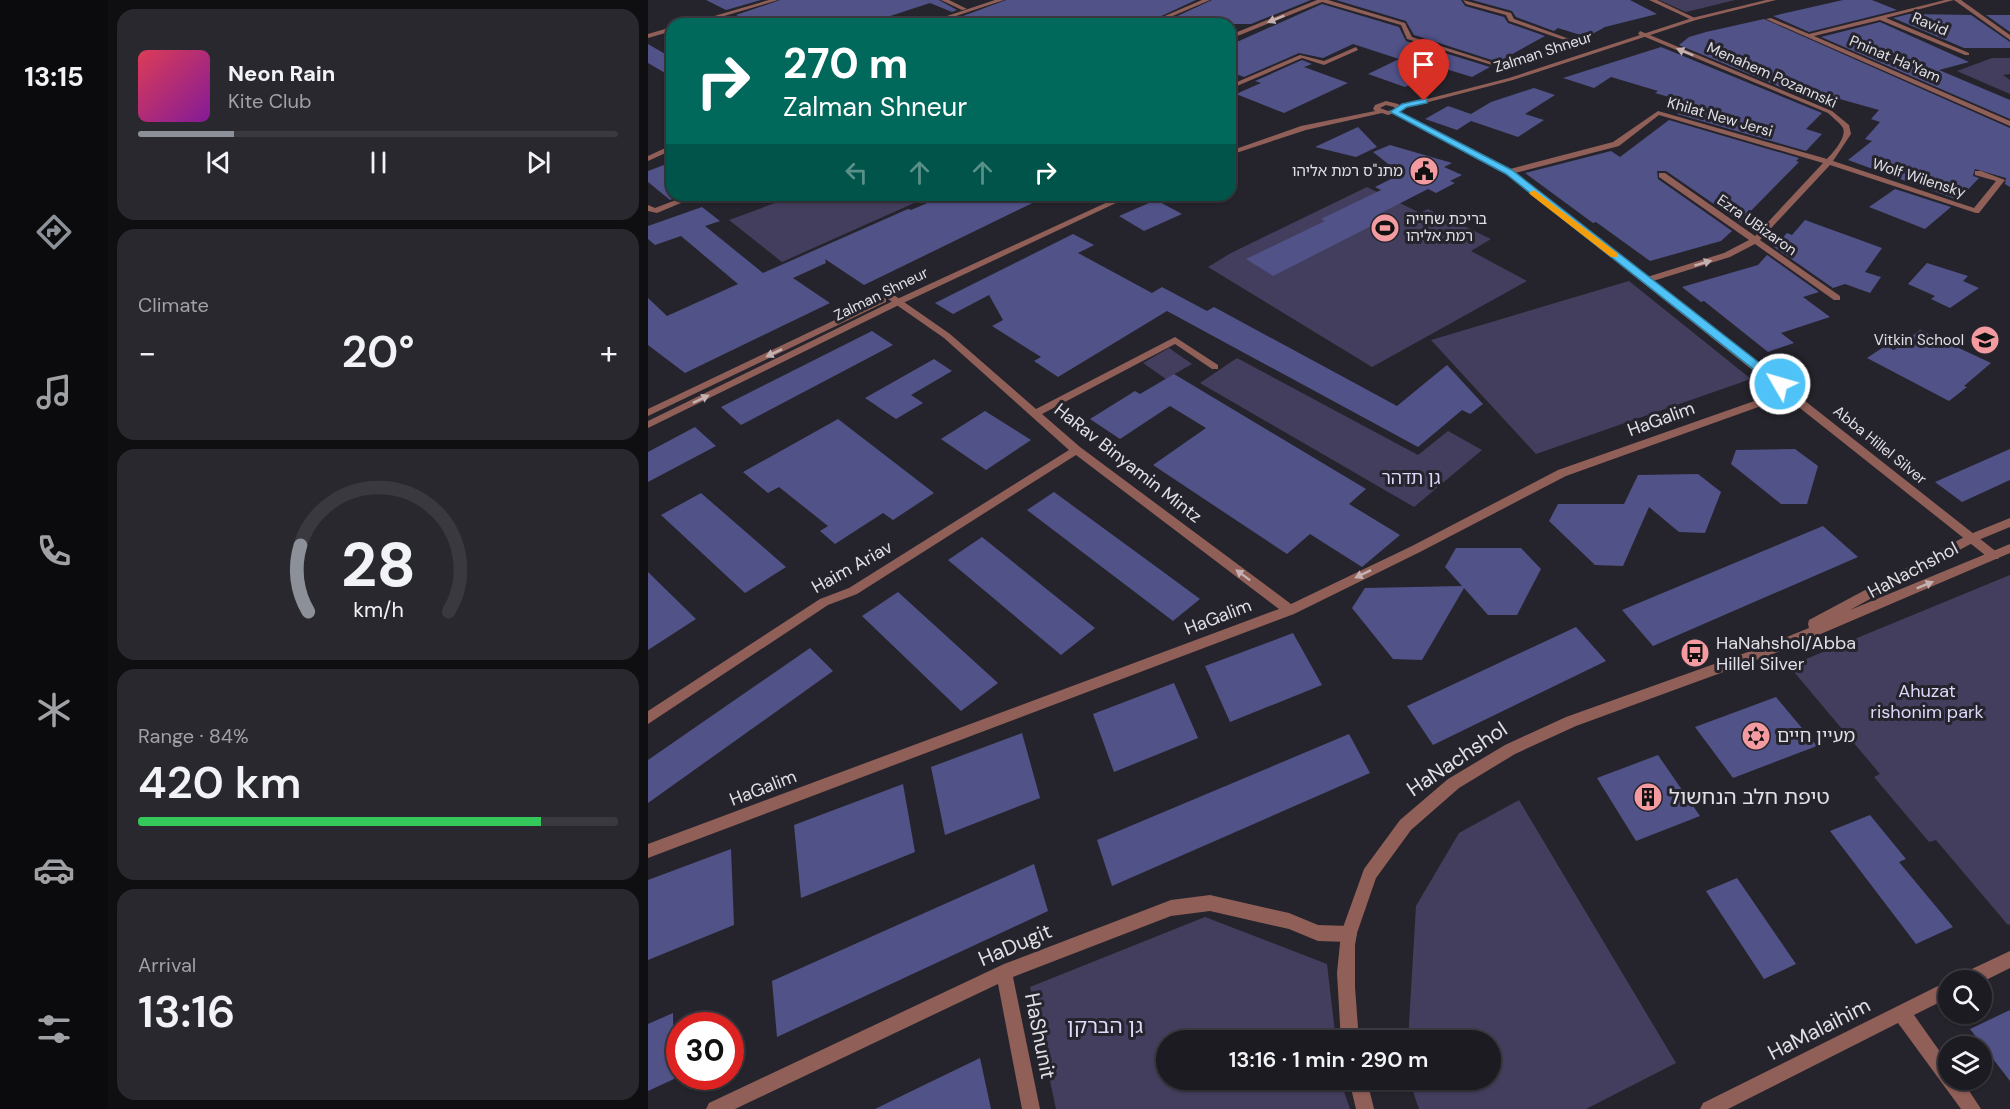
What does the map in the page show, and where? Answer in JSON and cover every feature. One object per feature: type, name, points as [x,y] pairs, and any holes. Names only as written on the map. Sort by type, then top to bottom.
[{"type":"street","points":[[714,18],[775,0]]},
{"type":"street","points":[[944,0],[964,9]]},
{"type":"street","points":[[941,18],[1001,0]]},
{"type":"street","points":[[1164,18],[1207,0]]},
{"type":"street","points":[[1236,36],[1322,0],[1403,24],[1409,38],[1504,67]]},
{"type":"street","points":[[1466,0],[1468,3],[1509,14],[1511,20],[1572,41]]},
{"type":"street","points":[[1652,0],[1690,17],[1773,0]]},
{"type":"street","points":[[1690,17],[1752,0]]},
{"type":"street","points":[[1809,36],[1952,0]]},
{"type":"street","points":[[1957,0],[2010,38]]},
{"type":"street","name":"Zalman Shneur","points":[[1396,108],[1510,79],[1690,17]]},
{"type":"street","name":"Pninat Ha'Yam","points":[[1769,19],[2010,124]]},
{"type":"street","name":"Ravid","points":[[1882,19],[1967,54]]},
{"type":"street","points":[[648,36],[666,31]]},
{"type":"street","name":"Menahem Pozannski","points":[[1642,34],[1830,112],[1846,127],[1847,134],[1828,162],[1756,240],[1727,255],[1647,280]]},
{"type":"street","points":[[1236,84],[1302,56],[1324,63],[1356,49]]},
{"type":"street","points":[[1236,144],[1299,124],[1396,108]]},
{"type":"street","name":"Abba Hillel Silver","points":[[1396,108],[1509,172],[1790,392],[1994,556]]},
{"type":"street","points":[[1236,151],[1304,128],[1378,110]]},
{"type":"street","name":"Khilat New Jersi","points":[[1509,172],[1616,144],[1658,113],[1828,162]]},
{"type":"street","points":[[648,159],[666,150]]},
{"type":"street","name":"Wolf Wilensky","points":[[1828,162],[1976,211],[2001,180],[1978,173]]},
{"type":"street","name":"Ezra UBizaron","points":[[1662,175],[1837,298]]},
{"type":"street","points":[[648,207],[654,211],[680,201]]},
{"type":"street","name":"Zalman Shneur","points":[[648,413],[1100,201]]},
{"type":"street","name":"Zalman Shneur","points":[[648,425],[895,299],[1116,201]]},
{"type":"street","name":"HaRav Binyamin Mintz","points":[[895,299],[947,336],[1076,450],[1290,610]]},
{"type":"street","points":[[1035,413],[1175,340],[1215,367]]},
{"type":"street","name":"HaGalim","points":[[648,851],[1290,610],[1416,549],[1562,473],[1790,392]]},
{"type":"street","name":"Haim Ariav","points":[[648,718],[824,602],[853,591],[1076,450]]},
{"type":"street","name":"HaNachshol","points":[[1755,656],[1972,538],[2010,522]]},
{"type":"street","name":"HaNachshol","points":[[1349,1030],[1347,976],[1349,934],[1357,902],[1378,859],[1406,823],[1429,801],[1521,743],[1554,727],[1755,656],[2010,548]]},
{"type":"street","name":"HaDugit","points":[[715,1109],[1004,972],[1171,908],[1210,903],[1288,921],[1318,933],[1349,934]]},
{"type":"street","points":[[1988,970],[2010,959]]},
{"type":"street","name":"HaShunit","points":[[1004,972],[1031,1109]]},
{"type":"street","name":"HaMalaihim","points":[[1709,1109],[1938,994]]},
{"type":"street","points":[[1902,1012],[1938,1062]]},
{"type":"street","points":[[1360,1090],[1365,1109]]},
{"type":"street","points":[[1958,1090],[1972,1109]]},
{"type":"green space","points":[[1659,0],[1735,0],[1686,12]]},
{"type":"green space","points":[[1992,58],[2010,58],[2010,74],[2003,75],[2010,80],[2010,94],[1957,71]]},
{"type":"green space","points":[[1367,187],[1420,213],[1428,209],[1491,239],[1471,251],[1527,281],[1372,367],[1208,267],[1231,253]]},
{"type":"green space","points":[[781,201],[919,201],[782,262],[729,220]]},
{"type":"green space","points":[[1629,281],[1751,379],[1536,454],[1431,340]]},
{"type":"green space","points":[[1169,348],[1192,364],[1166,379],[1143,363]]},
{"type":"green space","name":"גן תדהר","points":[[1237,358],[1418,455],[1448,431],[1482,450],[1414,507],[1200,383]]},
{"type":"green space","name":"Ahuzat rishonim park","points":[[2010,575],[2010,924],[2008,925],[1936,840],[1929,842],[1874,777],[1880,774],[1789,666]]},
{"type":"green space","points":[[1519,800],[1676,1063],[1586,1109],[1419,1109],[1412,1090],[1501,1090],[1501,1030],[1409,1030],[1416,906],[1459,833]]},
{"type":"green space","name":"גן הברקן","points":[[1205,917],[1327,964],[1335,1030],[1156,1030],[1156,1090],[1343,1090],[1350,1109],[1056,1109],[1030,987]]},
{"type":"building","points":[[706,0],[761,0],[726,10]]},
{"type":"building","points":[[780,0],[939,0],[957,10],[952,12],[930,3],[884,18],[742,18],[736,15]]},
{"type":"building","points":[[1006,0],[1196,0],[1157,18],[968,18],[963,16]]},
{"type":"building","points":[[1212,0],[1311,0],[1251,24],[1236,24],[1236,18],[1173,18]]},
{"type":"building","points":[[1336,0],[1461,0],[1465,6],[1504,17],[1508,23],[1545,36],[1498,62],[1414,35],[1406,21]]},
{"type":"building","points":[[1472,0],[1630,0],[1657,14],[1605,27],[1587,37],[1558,28],[1554,31],[1516,17],[1512,11]]},
{"type":"building","points":[[1843,0],[1872,0],[1897,10],[1809,32],[1773,16]]},
{"type":"building","points":[[1322,4],[1399,27],[1406,41],[1490,67],[1472,77],[1443,68],[1405,87],[1368,74],[1399,59],[1353,44],[1323,58],[1299,53],[1244,77],[1236,74],[1236,42]]},
{"type":"building","points":[[1909,14],[1971,15],[2010,42],[2010,48],[1964,48],[1893,18]]},
{"type":"building","points":[[1986,15],[2010,15],[2010,32]]},
{"type":"building","points":[[1764,19],[2010,128],[2010,187],[2005,184],[2006,178],[1975,169],[1973,176],[1979,178],[1958,200],[1848,160],[1872,141],[1865,139],[1880,122],[1871,119],[1879,110],[1836,98],[1828,107],[1679,45],[1689,37]]},
{"type":"building","points":[[1880,22],[1969,62],[1939,70],[2010,100],[2010,119],[1821,37]]},
{"type":"building","points":[[648,44],[666,54],[666,74],[648,63]]},
{"type":"building","points":[[1661,47],[1822,113],[1806,129],[1822,134],[1806,151],[1677,114],[1690,103],[1655,93],[1658,91],[1611,77],[1594,88],[1563,78]]},
{"type":"building","points":[[1302,60],[1312,64],[1304,67],[1348,83],[1284,113],[1236,94],[1261,83],[1255,81]]},
{"type":"building","points":[[1534,88],[1555,95],[1525,114],[1544,120],[1518,137],[1471,121],[1457,130],[1425,119],[1448,106],[1471,114],[1491,102]]},
{"type":"building","points":[[1669,120],[1799,158],[1796,161],[1799,162],[1740,222],[1666,171],[1657,171],[1658,179],[1732,231],[1721,241],[1650,261],[1525,173],[1611,151],[1620,157]]},
{"type":"building","points":[[1358,127],[1377,147],[1356,157],[1315,147]]},
{"type":"building","points":[[1390,145],[1452,163],[1444,167],[1462,175],[1450,181],[1455,183],[1436,193],[1428,189],[1379,214],[1387,218],[1273,276],[1246,259],[1325,221],[1321,219],[1381,190],[1375,187],[1401,174],[1373,152]]},
{"type":"building","points":[[666,164],[666,197],[648,182],[648,171]]},
{"type":"building","points":[[1895,189],[1951,207],[1925,229],[1869,207]]},
{"type":"building","points":[[932,201],[1037,201],[864,285],[825,259],[826,263],[793,278],[830,303],[685,373],[648,345],[648,298],[667,316],[738,284],[681,236],[655,245],[648,239],[648,226],[702,207],[720,221],[705,226],[763,273],[908,209],[911,210]]},
{"type":"building","points":[[1154,201],[1182,214],[1144,231],[1119,216]]},
{"type":"building","points":[[1805,220],[1882,248],[1865,272],[1881,277],[1870,293],[1845,284],[1833,288],[1774,247],[1787,233],[1792,235]]},
{"type":"building","points":[[1073,234],[1094,245],[1078,253],[1152,293],[1162,287],[1207,311],[1214,307],[1397,406],[1447,365],[1483,404],[1470,414],[1462,410],[1418,447],[1167,311],[1058,377],[1034,361],[1041,357],[992,326],[1003,320],[989,295],[953,314],[935,303]]},
{"type":"building","points":[[1767,255],[1819,292],[1803,297],[1830,317],[1781,333],[1794,343],[1768,352],[1704,301],[1701,302],[1682,287],[1758,265]]},
{"type":"building","points":[[1927,263],[1968,276],[1963,281],[1979,288],[1950,308],[1931,299],[1935,296],[1908,284]]},
{"type":"building","points":[[1920,330],[1991,363],[1949,401],[1867,358],[1885,346],[1894,350]]},
{"type":"building","points":[[872,331],[893,345],[741,425],[721,407]]},
{"type":"building","points":[[934,359],[952,371],[911,395],[923,403],[896,419],[865,398]]},
{"type":"building","points":[[1174,374],[1366,489],[1349,504],[1400,535],[1362,567],[1310,534],[1287,554],[1153,465],[1206,428],[1170,406],[1120,439],[1090,419],[1135,391],[1140,394]]},
{"type":"building","points":[[985,411],[1031,440],[986,470],[941,439]]},
{"type":"building","points":[[838,419],[934,493],[893,520],[883,513],[835,544],[820,531],[828,526],[779,487],[768,493],[743,472]]},
{"type":"building","points":[[695,427],[716,446],[648,482],[648,452]]},
{"type":"building","points":[[1795,449],[1818,466],[1807,504],[1781,504],[1731,464],[1736,450]]},
{"type":"building","points":[[2010,449],[2010,480],[1962,502],[1935,482]]},
{"type":"building","points":[[1698,474],[1721,492],[1705,533],[1679,532],[1649,507],[1623,566],[1595,565],[1549,521],[1558,504],[1624,504],[1638,475]]},
{"type":"building","points":[[1054,492],[1200,599],[1173,621],[1027,510]]},
{"type":"building","points":[[701,493],[786,567],[745,593],[661,515]]},
{"type":"building","points":[[1823,526],[1858,557],[1653,646],[1622,610]]},
{"type":"building","points":[[982,537],[1095,628],[1061,655],[948,560]]},
{"type":"building","points":[[1456,548],[1521,548],[1541,569],[1517,615],[1488,615],[1464,588],[1422,660],[1393,659],[1352,608],[1365,588],[1462,586],[1445,567]]},
{"type":"building","points":[[648,572],[696,619],[648,650]]},
{"type":"building","points":[[898,592],[998,683],[961,711],[862,616]]},
{"type":"building","points":[[1576,627],[1606,661],[1433,745],[1407,706]]},
{"type":"building","points":[[1293,633],[1322,685],[1230,722],[1205,666]]},
{"type":"building","points":[[810,648],[833,671],[648,803],[648,760]]},
{"type":"building","points":[[1174,683],[1198,738],[1114,772],[1093,714]]},
{"type":"building","name":"מעיין חיים","points":[[1776,697],[1817,746],[1733,778],[1695,727]]},
{"type":"building","points":[[1022,733],[1040,798],[945,835],[931,767]]},
{"type":"building","points":[[1349,734],[1370,773],[1112,886],[1097,840]]},
{"type":"building","name":"טיפת חלב הנחשול","points":[[1658,755],[1700,816],[1636,841],[1597,778]]},
{"type":"building","points":[[903,784],[915,852],[801,898],[794,825]]},
{"type":"building","points":[[1870,815],[1906,859],[1899,862],[1953,927],[1916,944],[1830,831]]},
{"type":"building","points":[[731,849],[734,925],[648,960],[648,880]]},
{"type":"building","points":[[1034,864],[1048,911],[777,1037],[772,981]]},
{"type":"building","points":[[1737,878],[1796,964],[1764,979],[1706,891]]},
{"type":"building","points":[[2010,1010],[2010,1081],[1992,1058],[1992,1036],[1975,1036],[1970,1029],[1981,1024],[1992,1024],[1992,1019]]},
{"type":"building","points":[[666,1016],[666,1083],[648,1091],[648,1024]]},
{"type":"building","points":[[980,1058],[991,1109],[875,1109],[920,1087]]},
{"type":"slow traffic","points":[[1534,193],[1614,255]]},
{"type":"place","name":"מתנ\"ס רמת אליהו","points":[[1424,171]]},
{"type":"place","name":"בריכת שחייה רמת אליהו","points":[[1385,228]]},
{"type":"place","name":"Vitkin School","points":[[1985,340]]},
{"type":"place","name":"HaNahshol/Abba Hillel Silver","points":[[1695,653]]},
{"type":"place","name":"מעיין חיים","points":[[1756,736]]},
{"type":"place","name":"טיפת חלב הנחשול","points":[[1648,797]]},
{"type":"route","points":[[1424,101],[1404,106],[1394,112],[1509,172],[1780,384]]}]
